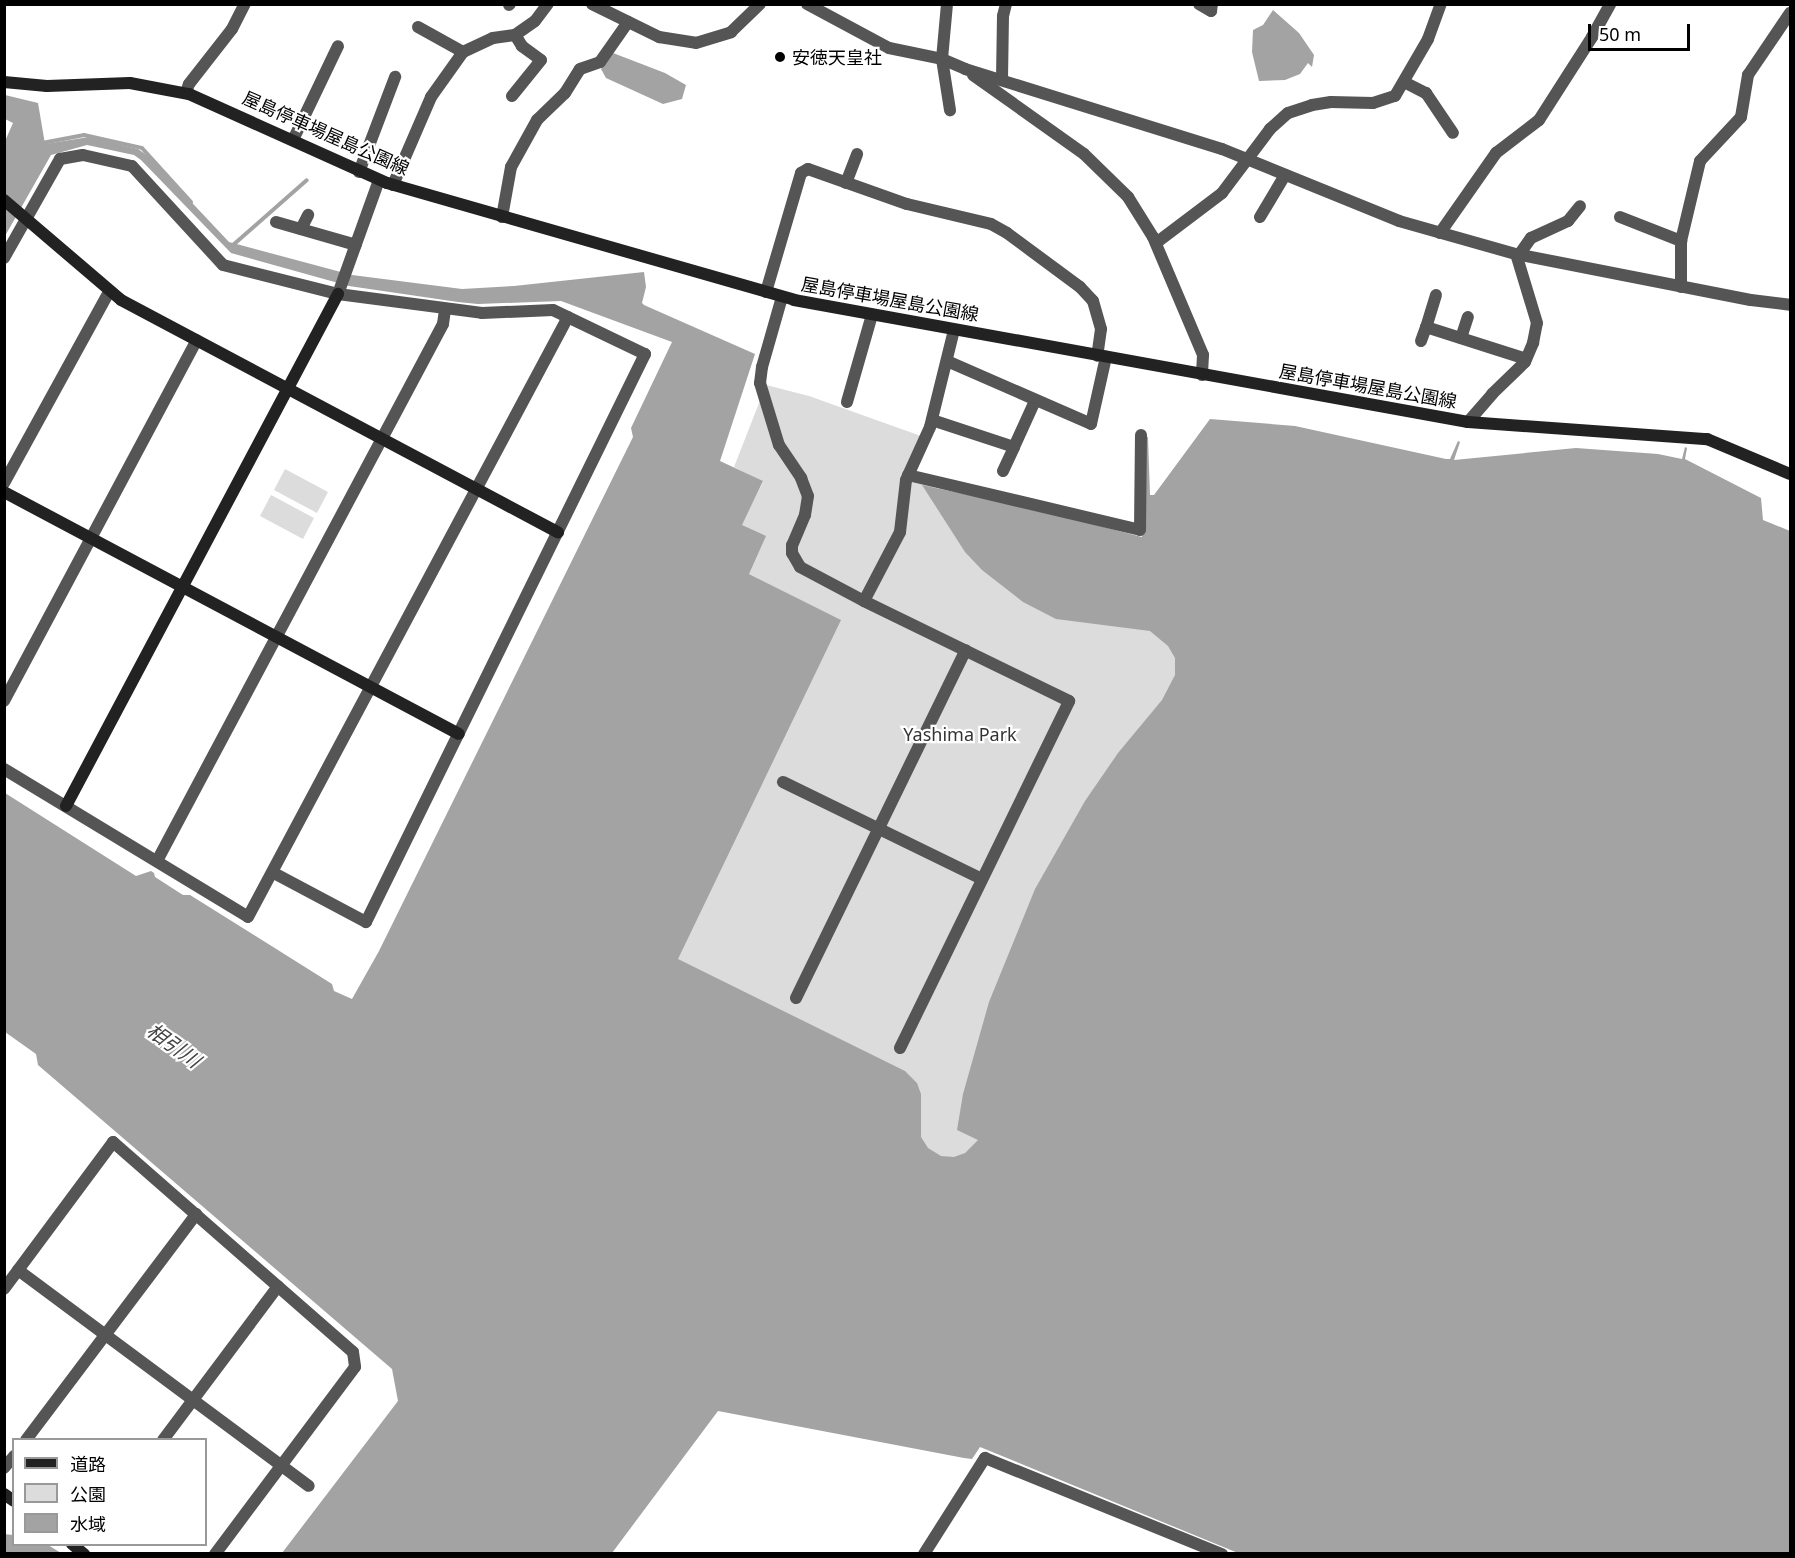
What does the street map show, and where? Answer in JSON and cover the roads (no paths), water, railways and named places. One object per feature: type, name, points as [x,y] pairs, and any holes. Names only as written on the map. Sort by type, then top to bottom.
[{"type":"main road","name":"屋島停車場屋島公園線","points":[[4,82],[47,86],[130,82],[186,93],[359,172],[393,185],[782,297],[1468,423],[1707,439],[1791,474]]},
{"type":"main road","points":[[4,201],[109,292],[558,532]]},
{"type":"main road","points":[[66,806],[340,290]]},
{"type":"main road","points":[[4,492],[459,734]]},
{"type":"street","points":[[186,93],[189,84],[229,34],[245,4]]},
{"type":"street","points":[[393,185],[431,98],[463,52],[493,38],[515,35],[535,21],[548,4]]},
{"type":"street","points":[[592,4],[671,41],[696,43],[731,32],[760,4]]},
{"type":"street","points":[[947,4],[942,59],[950,110]]},
{"type":"street","points":[[1002,80],[1003,16],[1006,4]]},
{"type":"street","points":[[1198,4],[1211,11],[1212,4]]},
{"type":"street","points":[[1156,243],[1222,192],[1270,129],[1288,113],[1331,102],[1373,103],[1395,96],[1428,39],[1442,4]]},
{"type":"street","points":[[1440,233],[1496,153],[1539,120],[1592,37],[1610,4]]},
{"type":"street","points":[[811,6],[889,48],[942,59],[964,69],[1222,149],[1399,221],[1518,254],[1681,287],[1791,305]]},
{"type":"street","points":[[1681,287],[1681,241],[1700,161],[1742,117],[1748,75],[1791,13]]},
{"type":"street","points":[[502,217],[511,167],[537,120],[560,98],[582,67],[600,62],[628,22]]},
{"type":"street","points":[[418,27],[463,52]]},
{"type":"street","points":[[512,96],[541,60],[522,46],[515,35]]},
{"type":"street","points":[[293,140],[338,45]]},
{"type":"street","points":[[964,69],[1096,164],[1128,197],[1156,243],[1203,355],[1202,375]]},
{"type":"street","points":[[359,172],[395,77]]},
{"type":"street","points":[[1404,82],[1426,93],[1454,133]]},
{"type":"street","points":[[846,183],[857,153]]},
{"type":"street","points":[[4,258],[22,216],[60,159],[83,155],[132,166],[223,265],[445,309],[482,314],[553,310],[645,354],[366,922],[272,872]]},
{"type":"street","points":[[766,292],[801,173],[808,170],[907,204],[983,222],[1007,233],[1080,287],[1093,301],[1101,329],[1102,356],[1091,424],[947,361]]},
{"type":"street","points":[[1260,217],[1285,175]]},
{"type":"street","points":[[340,290],[380,180]]},
{"type":"street","points":[[1518,254],[1531,238],[1568,221],[1580,206]]},
{"type":"street","points":[[301,229],[308,215]]},
{"type":"street","points":[[1620,217],[1681,241]]},
{"type":"street","points":[[276,222],[356,245]]},
{"type":"street","points":[[1468,423],[1526,359],[1537,323],[1518,254]]},
{"type":"street","points":[[4,483],[109,292]]},
{"type":"street","points":[[1421,341],[1436,295]]},
{"type":"street","points":[[782,297],[762,367],[760,383],[779,445],[801,478],[808,496],[805,515],[792,545],[792,553],[800,567],[864,601],[1070,701],[900,1048]]},
{"type":"street","points":[[157,861],[443,324],[445,309]]},
{"type":"street","points":[[847,402],[872,315]]},
{"type":"street","points":[[4,769],[248,917],[568,317]]},
{"type":"street","points":[[1461,338],[1468,317]]},
{"type":"street","points":[[1426,327],[1526,359]]},
{"type":"street","points":[[864,601],[900,531],[908,475],[932,420],[954,330]]},
{"type":"street","points":[[4,701],[197,340]]},
{"type":"street","points":[[1003,471],[1035,400]]},
{"type":"street","points":[[932,420],[1014,447]]},
{"type":"street","points":[[908,475],[1140,530],[1141,435]]},
{"type":"street","points":[[796,998],[966,650]]},
{"type":"street","points":[[783,782],[982,879]]},
{"type":"street","points":[[4,1289],[113,1142],[353,1352],[355,1367],[215,1554]]},
{"type":"street","points":[[27,1438],[196,1214]]},
{"type":"street","points":[[18,1270],[309,1486]]},
{"type":"street","points":[[165,1438],[278,1286]]},
{"type":"street","points":[[924,1554],[985,1458],[1222,1554]]},
{"type":"water","points":[[1273,10],[1299,33],[1314,55],[1312,67],[1308,63],[1300,74],[1285,80],[1259,81],[1252,52],[1253,30],[1263,25]]},
{"type":"water","points":[[613,53],[665,73],[686,85],[682,99],[663,104],[606,78],[601,69]]},
{"type":"water","name":"相引川","points":[[5,95],[38,103],[45,144],[89,137],[138,149],[148,156],[229,242],[352,275],[462,289],[514,286],[644,272],[646,287],[642,303],[644,305],[755,354],[720,461],[763,481],[742,525],[766,536],[749,574],[841,620],[678,959],[905,1071],[917,1083],[921,1094],[921,1137],[928,1148],[941,1156],[954,1157],[965,1153],[978,1140],[957,1130],[963,1094],[989,1002],[1035,889],[1085,801],[1118,753],[1162,700],[1175,675],[1175,658],[1168,646],[1150,631],[1056,619],[1023,602],[982,570],[965,552],[922,485],[1047,512],[1142,537],[1142,437],[1148,437],[1150,495],[1154,495],[1210,419],[1295,426],[1446,459],[1450,459],[1458,441],[1460,442],[1454,460],[1576,448],[1658,454],[1682,459],[1685,447],[1687,448],[1685,459],[1761,498],[1763,520],[1790,531],[1790,1553],[1238,1553],[980,1447],[972,1459],[964,1458],[718,1411],[612,1553],[282,1553],[398,1401],[392,1369],[38,1065],[36,1054],[5,1032],[5,793],[136,876],[151,871],[155,877],[183,895],[190,895],[332,984],[334,991],[352,999],[379,951],[633,437],[631,428],[672,342],[561,301],[478,304],[458,302],[349,286],[231,253],[141,160],[134,155],[87,145],[51,155],[5,236],[5,141],[13,123],[5,119]]},
{"type":"water","points":[[4,1534],[12,1535],[12,1546],[50,1546],[61,1553],[5,1553]]},
{"type":"waterway","points":[[42,143],[84,135],[142,148],[191,202]]},
{"type":"waterway","points":[[233,245],[307,180]]},
{"type":"place","name":"安徳天皇社","points":[[780,57]]},
{"type":"park label","name":"Yashima Park","points":[[960,734]]}]
